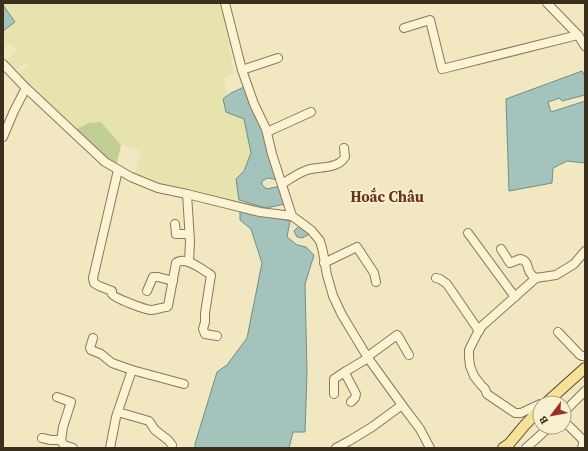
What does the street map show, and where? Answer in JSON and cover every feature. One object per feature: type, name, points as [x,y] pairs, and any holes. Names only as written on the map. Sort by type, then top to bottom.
[{"type":"main road","points":[[554,395],[585,368]]},
{"type":"main road","points":[[503,448],[509,444],[532,418]]},
{"type":"street","points":[[226,3],[242,70],[266,132],[292,216]]},
{"type":"street","points":[[547,3],[578,35],[585,46]]},
{"type":"street","points":[[404,28],[430,20],[442,69],[578,35]]},
{"type":"street","points":[[242,70],[278,58]]},
{"type":"street","points":[[3,64],[26,88],[104,162],[118,170],[158,188],[260,212],[292,216],[311,230],[320,241],[333,296],[342,315],[367,358],[420,429],[430,448]]},
{"type":"street","points":[[3,137],[26,88]]},
{"type":"street","points":[[266,132],[311,112]]},
{"type":"street","points":[[282,184],[308,169],[325,168],[341,162],[345,157],[344,148]]},
{"type":"street","points":[[118,170],[93,278],[94,282],[99,286],[112,291],[112,295],[123,301],[147,310],[152,310],[168,306],[176,263],[180,261],[189,262],[211,275],[203,328],[205,334],[217,336]]},
{"type":"street","points":[[187,194],[189,262]]},
{"type":"street","points":[[175,224],[176,234],[189,234]]},
{"type":"street","points":[[468,233],[515,297]]},
{"type":"street","points":[[324,263],[357,247],[374,273],[376,282]]},
{"type":"street","points":[[501,249],[510,263],[520,259],[524,260],[531,274],[536,278]]},
{"type":"street","points":[[532,408],[521,413],[515,413],[487,394],[485,389],[480,385],[474,376],[470,366],[470,350],[482,326],[536,278],[556,274],[574,264],[585,251]]},
{"type":"street","points":[[147,291],[153,277],[173,280]]},
{"type":"street","points":[[436,278],[447,284],[479,331]]},
{"type":"street","points":[[558,332],[580,355],[585,356]]},
{"type":"street","points":[[334,394],[334,379],[367,358],[397,335],[409,355]]},
{"type":"street","points":[[93,338],[90,348],[92,351],[101,354],[112,363],[184,384]]},
{"type":"street","points":[[110,448],[118,412],[132,370]]},
{"type":"street","points":[[346,371],[346,376],[356,394],[355,398],[351,402]]},
{"type":"street","points":[[572,404],[585,391]]},
{"type":"street","points":[[57,396],[71,403],[61,442],[64,445],[73,448]]},
{"type":"street","points":[[336,448],[372,427],[402,406]]},
{"type":"street","points":[[118,412],[149,421],[155,430],[172,445]]},
{"type":"street","points":[[572,429],[583,440],[582,448]]},
{"type":"street","points":[[526,448],[538,435]]},
{"type":"street","points":[[42,438],[61,440]]},
{"type":"shaded area","points":[[3,3],[222,3],[225,22],[233,45],[229,47],[234,74],[223,78],[228,95],[223,99],[226,112],[244,119],[251,153],[244,171],[236,179],[239,200],[158,186],[134,177],[141,151],[121,145],[101,122],[75,130],[17,75],[29,65],[27,62],[14,71],[4,61],[18,51],[10,43],[3,49],[3,31],[15,22]]},
{"type":"green space","points":[[101,122],[121,145],[116,166],[100,154],[75,130],[88,123]]},
{"type":"water","points":[[3,5],[15,22],[3,31]]},
{"type":"water","points":[[582,71],[585,76],[585,95],[562,101],[560,98],[548,102],[551,112],[585,101],[585,163],[567,161],[553,168],[552,183],[509,191],[506,99]]},
{"type":"water","points":[[244,87],[264,131],[278,180],[268,178],[262,181],[262,185],[267,189],[280,186],[285,204],[266,208],[239,200],[236,179],[244,171],[251,153],[244,119],[226,112],[223,99],[231,93]]},
{"type":"water","points":[[240,211],[290,221],[287,237],[297,245],[306,247],[314,255],[305,284],[307,372],[305,432],[293,432],[289,448],[195,448],[217,372],[227,365],[247,338],[262,263],[251,229],[240,220]]},
{"type":"water","points":[[299,226],[308,232],[308,235],[302,238],[297,237],[294,231]]},
{"type":"district","name":"Hoắc Châu","points":[[387,196]]}]
